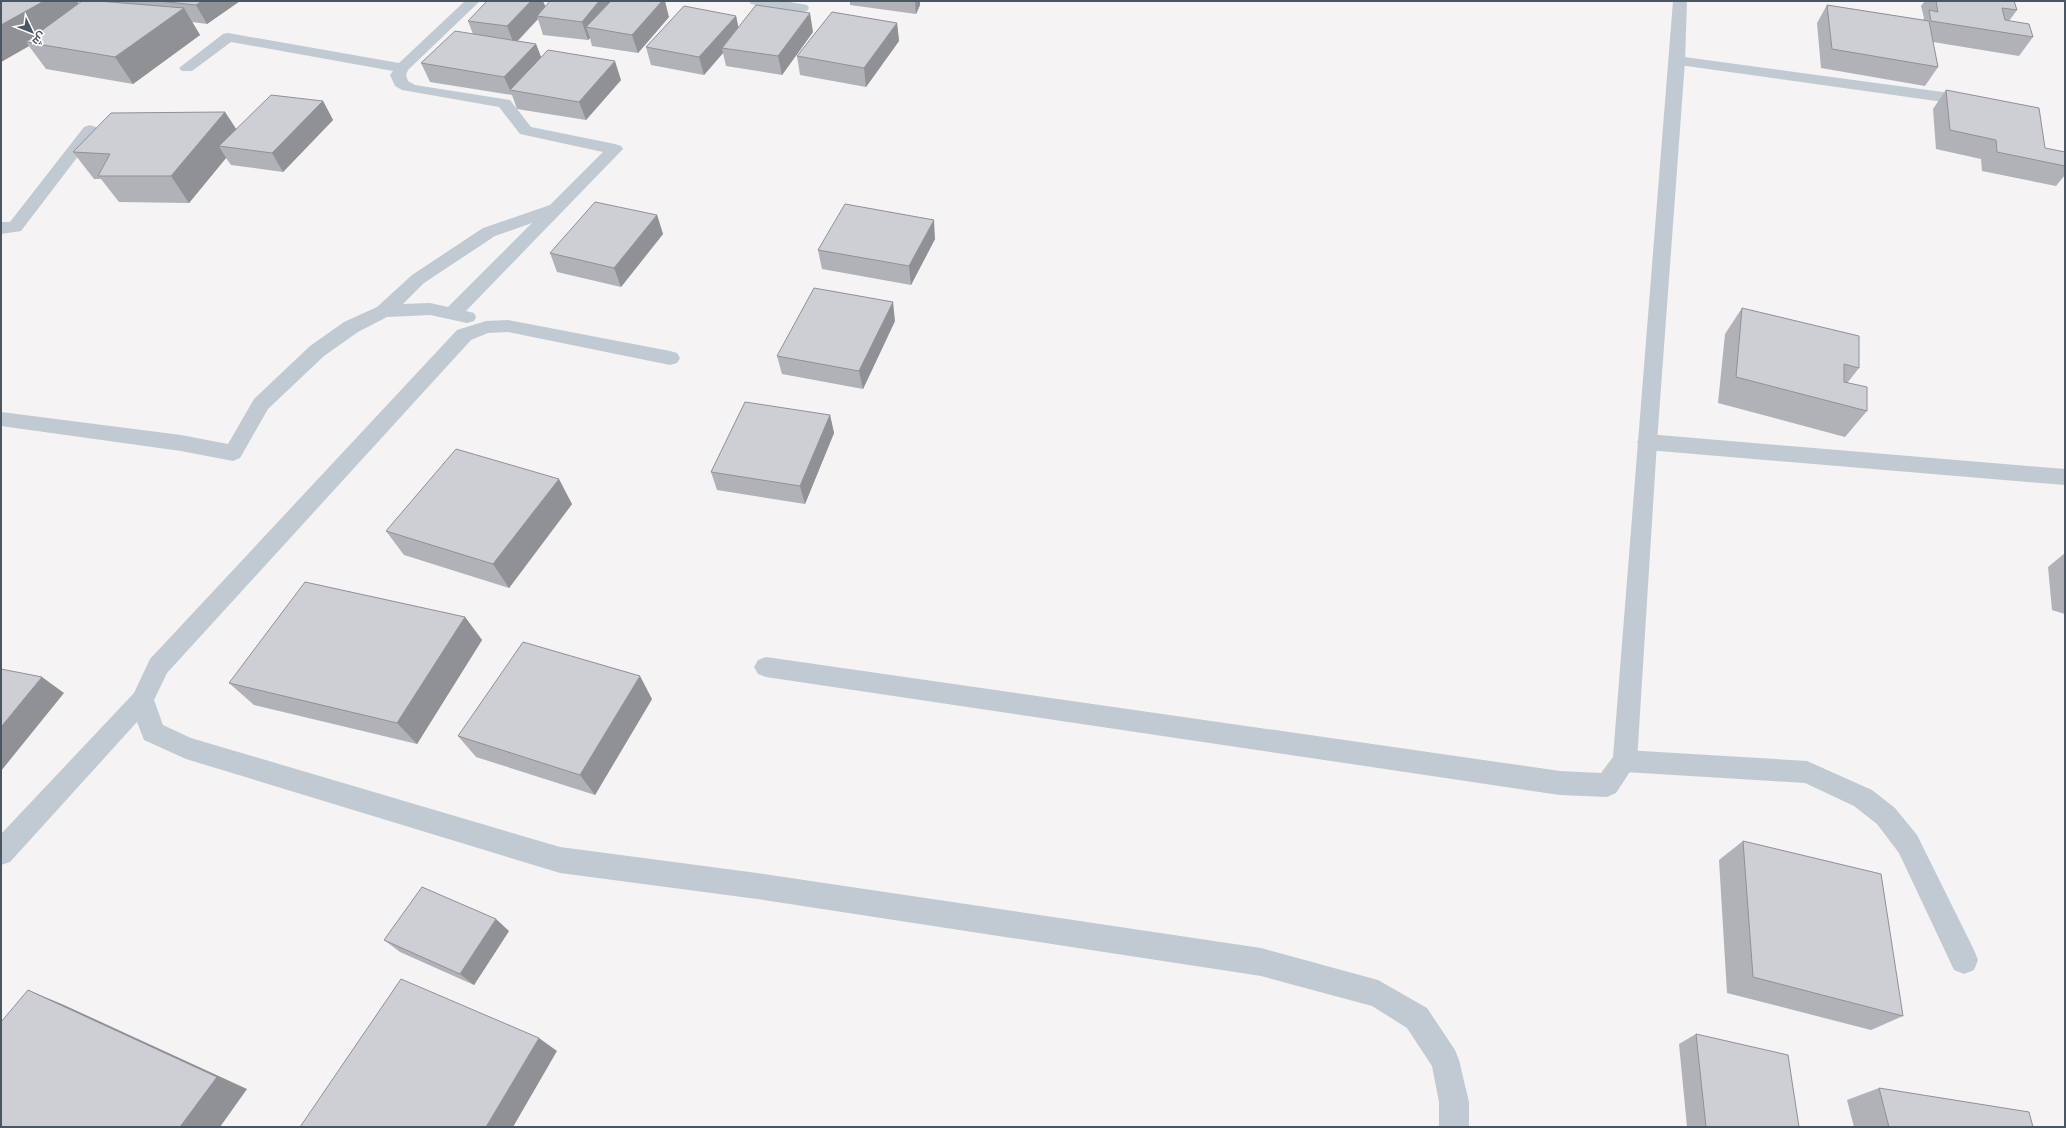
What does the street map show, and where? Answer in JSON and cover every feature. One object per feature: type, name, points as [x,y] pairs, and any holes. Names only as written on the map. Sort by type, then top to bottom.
[{"type":"street","points":[[453,313],[615,149],[526,131],[504,103],[404,86],[399,82],[398,75],[402,68],[473,1]]},
{"type":"street","points":[[756,1],[802,8]]},
{"type":"street","points":[[766,667],[1560,783],[1607,785],[1625,761],[1647,442],[1678,61],[1680,1]]},
{"type":"street","points":[[187,68],[228,37],[402,68]]},
{"type":"street","points":[[1678,61],[1989,103]]},
{"type":"street","points":[[1,228],[15,227],[90,130]]},
{"type":"street","points":[[1,419],[181,443],[233,453],[261,404],[311,356],[351,327],[384,311],[418,279],[489,232],[557,208]]},
{"type":"street","points":[[384,311],[430,309],[464,316],[486,327]]},
{"type":"street","points":[[1,853],[142,700],[158,666],[464,335],[486,327],[508,326],[670,358]]},
{"type":"street","points":[[1647,442],[2065,477]]},
{"type":"street","points":[[142,700],[153,732],[186,748],[560,860],[765,887],[1261,962],[1378,994],[1417,1018],[1445,1060],[1454,1102],[1454,1127]]},
{"type":"street","points":[[1625,761],[1807,772],[1863,798],[1886,816],[1908,844],[1964,960]]},
{"type":"building","points":[[1,1],[44,1],[1,25]]},
{"type":"building","points":[[82,1],[184,8],[115,57],[26,42]]},
{"type":"building","points":[[158,1],[202,1],[196,5]]},
{"type":"building","points":[[487,1],[531,1],[507,26],[468,21]]},
{"type":"building","points":[[550,1],[599,1],[582,22],[537,16]]},
{"type":"building","points":[[611,1],[662,1],[632,35],[586,27]]},
{"type":"building","points":[[1936,1],[2014,1],[2017,10],[2002,8],[2005,20],[2029,24],[2033,37],[1931,21],[1929,10],[1938,12]]},
{"type":"building","points":[[756,5],[810,13],[778,56],[722,48]]},
{"type":"building","points":[[1827,5],[1929,21],[1938,67],[1832,49]]},
{"type":"building","points":[[684,6],[736,16],[699,57],[646,47]]},
{"type":"building","points":[[832,12],[897,23],[864,68],[797,56]]},
{"type":"building","points":[[455,31],[536,44],[504,77],[421,63]]},
{"type":"building","points":[[548,50],[615,61],[579,102],[510,90]]},
{"type":"building","points":[[1946,90],[2039,108],[2045,148],[2065,152],[2065,166],[1997,152],[1996,140],[1950,130]]},
{"type":"building","points":[[271,95],[323,101],[272,153],[219,146]]},
{"type":"building","points":[[225,112],[171,176],[98,176],[110,154],[73,152],[111,113]]},
{"type":"building","points":[[595,202],[657,215],[614,268],[550,253]]},
{"type":"building","points":[[845,204],[934,220],[909,266],[818,250]]},
{"type":"building","points":[[814,288],[893,302],[859,371],[777,356]]},
{"type":"building","points":[[1742,308],[1859,336],[1859,368],[1844,364],[1844,382],[1867,387],[1867,411],[1736,377]]},
{"type":"building","points":[[745,402],[830,415],[800,486],[711,472]]},
{"type":"building","points":[[456,449],[559,479],[493,564],[386,531]]},
{"type":"building","points":[[305,582],[465,617],[397,723],[229,683]]},
{"type":"building","points":[[523,642],[640,676],[580,775],[458,736]]},
{"type":"building","points":[[1,669],[42,677],[1,727]]},
{"type":"building","points":[[1743,841],[1881,874],[1903,1016],[1753,977]]},
{"type":"building","points":[[422,887],[496,919],[460,974],[384,940]]},
{"type":"building","points":[[401,979],[539,1038],[486,1127],[300,1127]]},
{"type":"building","points":[[28,990],[217,1077],[180,1127],[1,1127],[1,1022]]},
{"type":"building","points":[[1696,1034],[1788,1055],[1799,1127],[1706,1127]]},
{"type":"building","points":[[1879,1088],[2029,1112],[2033,1127],[1889,1127]]}]
